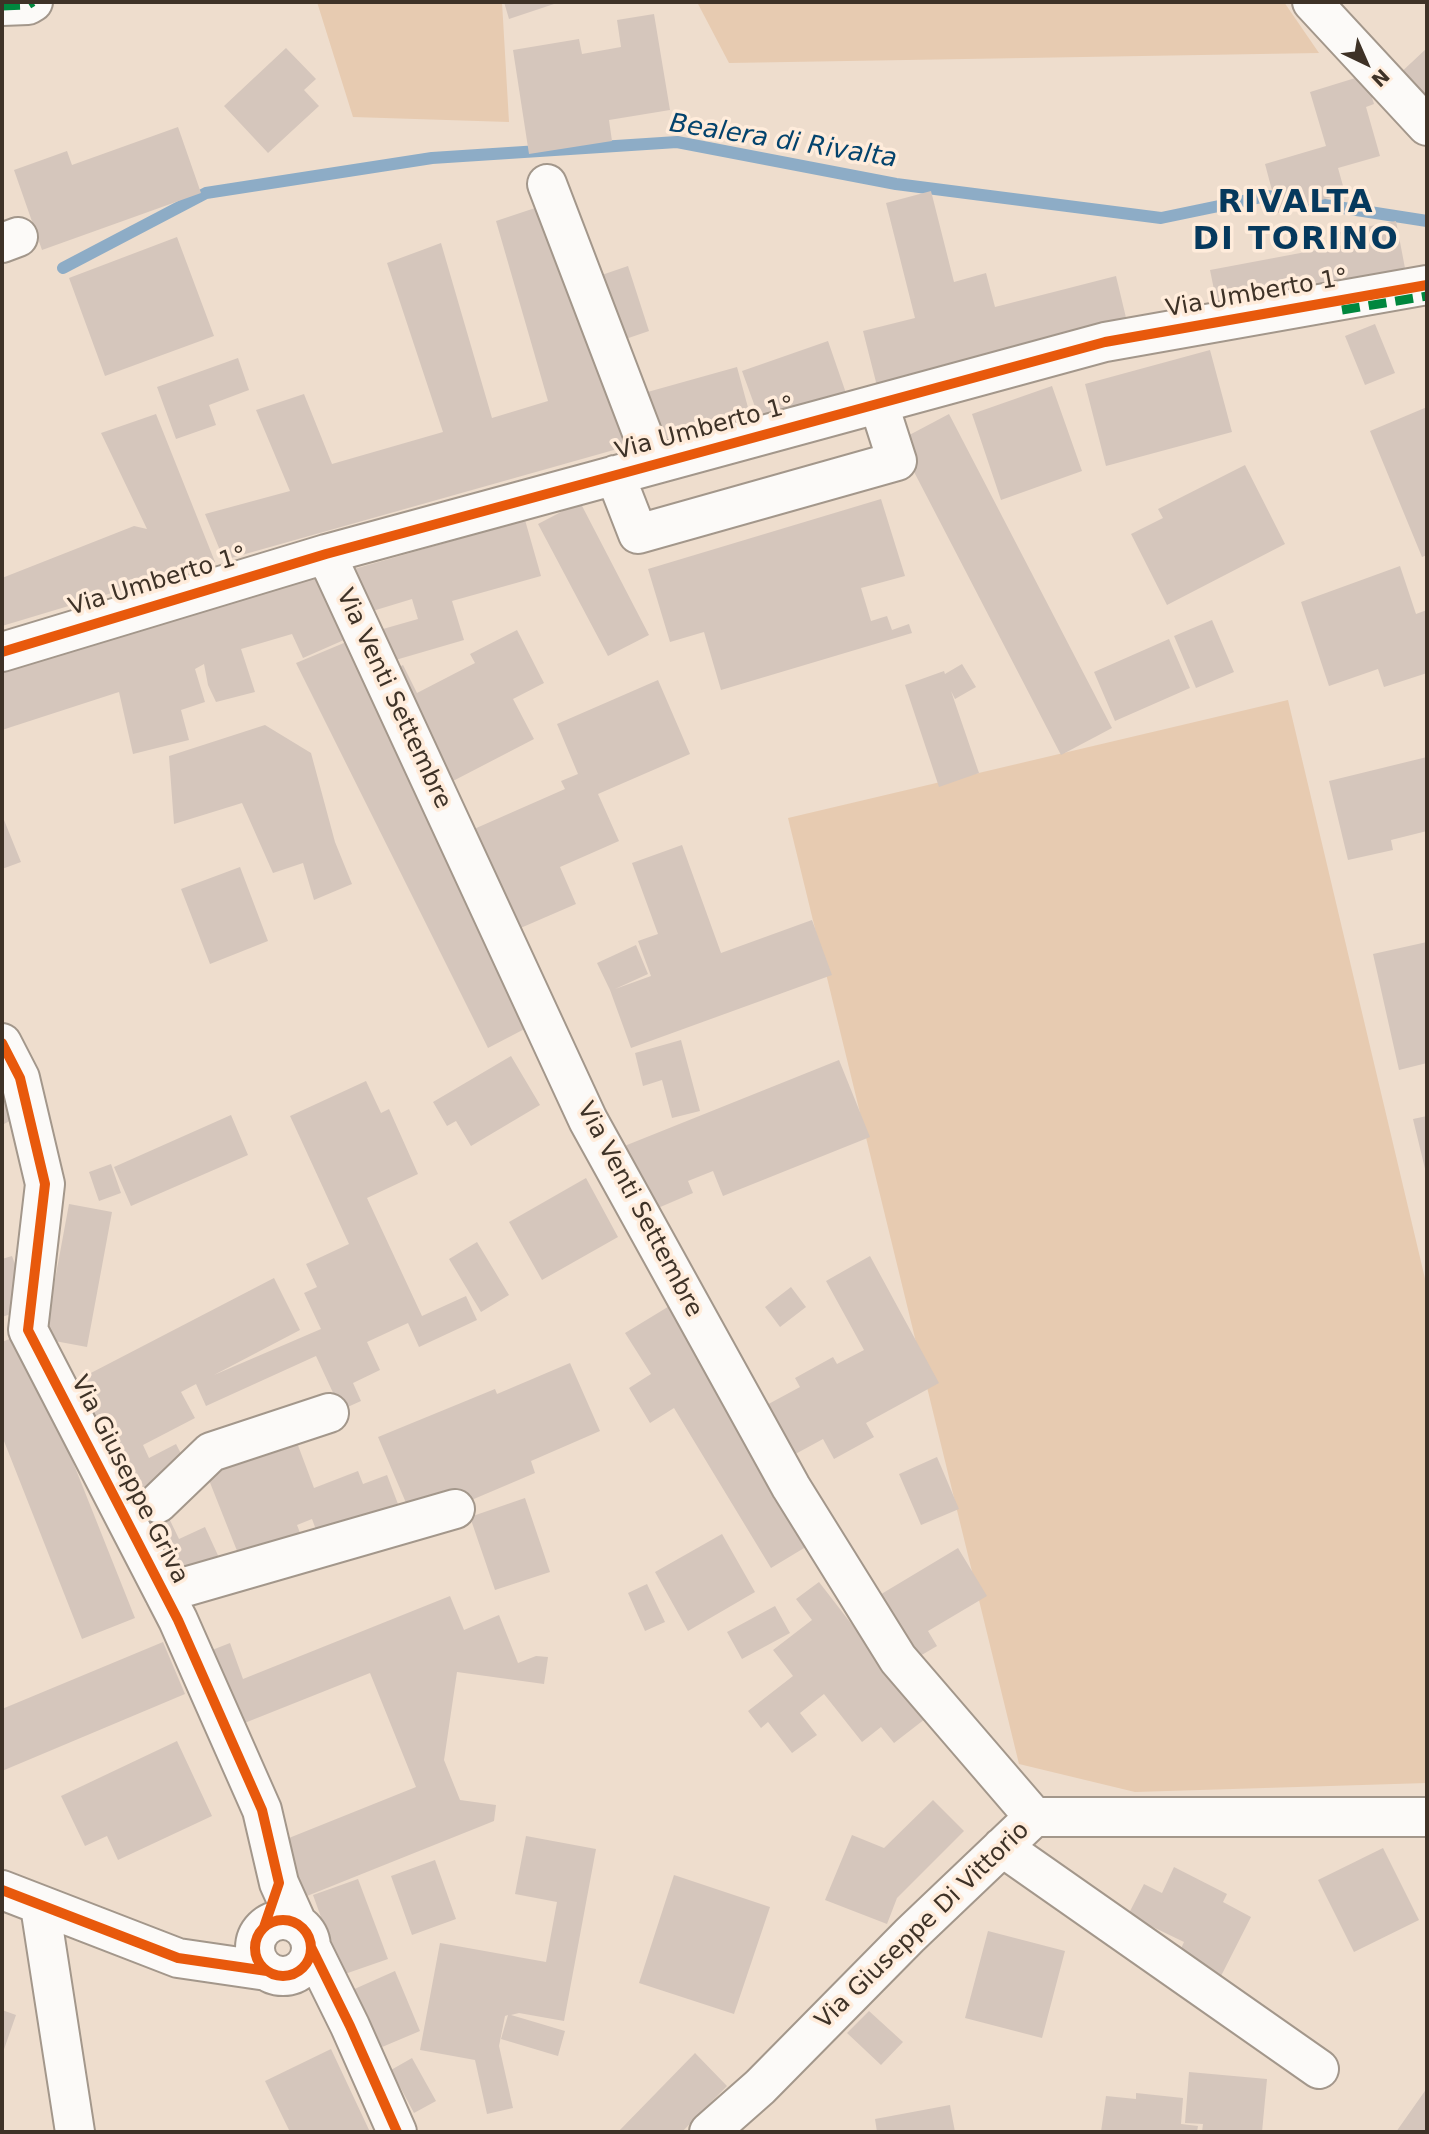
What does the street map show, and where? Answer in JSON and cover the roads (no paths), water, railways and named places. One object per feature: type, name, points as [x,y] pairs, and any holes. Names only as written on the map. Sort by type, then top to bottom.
[{"type":"street","points":[[2,6],[28,5],[33,2]]},
{"type":"street","points":[[1312,2],[1427,126]]},
{"type":"street","points":[[547,184],[654,464]]},
{"type":"street","name":"Via Umberto 1°","points":[[2,652],[326,554],[1105,342],[1427,285]]},
{"type":"street","points":[[615,475],[638,534],[897,461],[878,405]]},
{"type":"street","name":"Via Venti Settembre","points":[[326,554],[588,1120],[791,1487],[898,1659],[1034,1817]]},
{"type":"street","name":"Via Giuseppe Griva","points":[[2,1043],[20,1078],[45,1184],[15,1330],[163,1593],[262,1810],[279,1883],[282,1946],[350,2026],[397,2132]]},
{"type":"street","points":[[158,1503],[211,1452],[329,1413]]},
{"type":"street","points":[[163,1593],[455,1509]]},
{"type":"street","name":"Via Giuseppe Di Vittorio","points":[[709,2132],[760,2087],[910,1935],[1034,1817],[1427,1817]]},
{"type":"street","points":[[1002,1847],[1319,2069]]},
{"type":"street","points":[[2,1890],[178,1958],[282,1946]]},
{"type":"street","points":[[40,1906],[75,2132]]},
{"type":"waterway","name":"Bealera di Rivalta","points":[[63,268],[206,193],[432,158],[677,142],[896,184],[1161,218],[1267,196],[1427,221]]},
{"type":"district","name":"RIVALTA DI TORINO","points":[[1296,222]]}]
